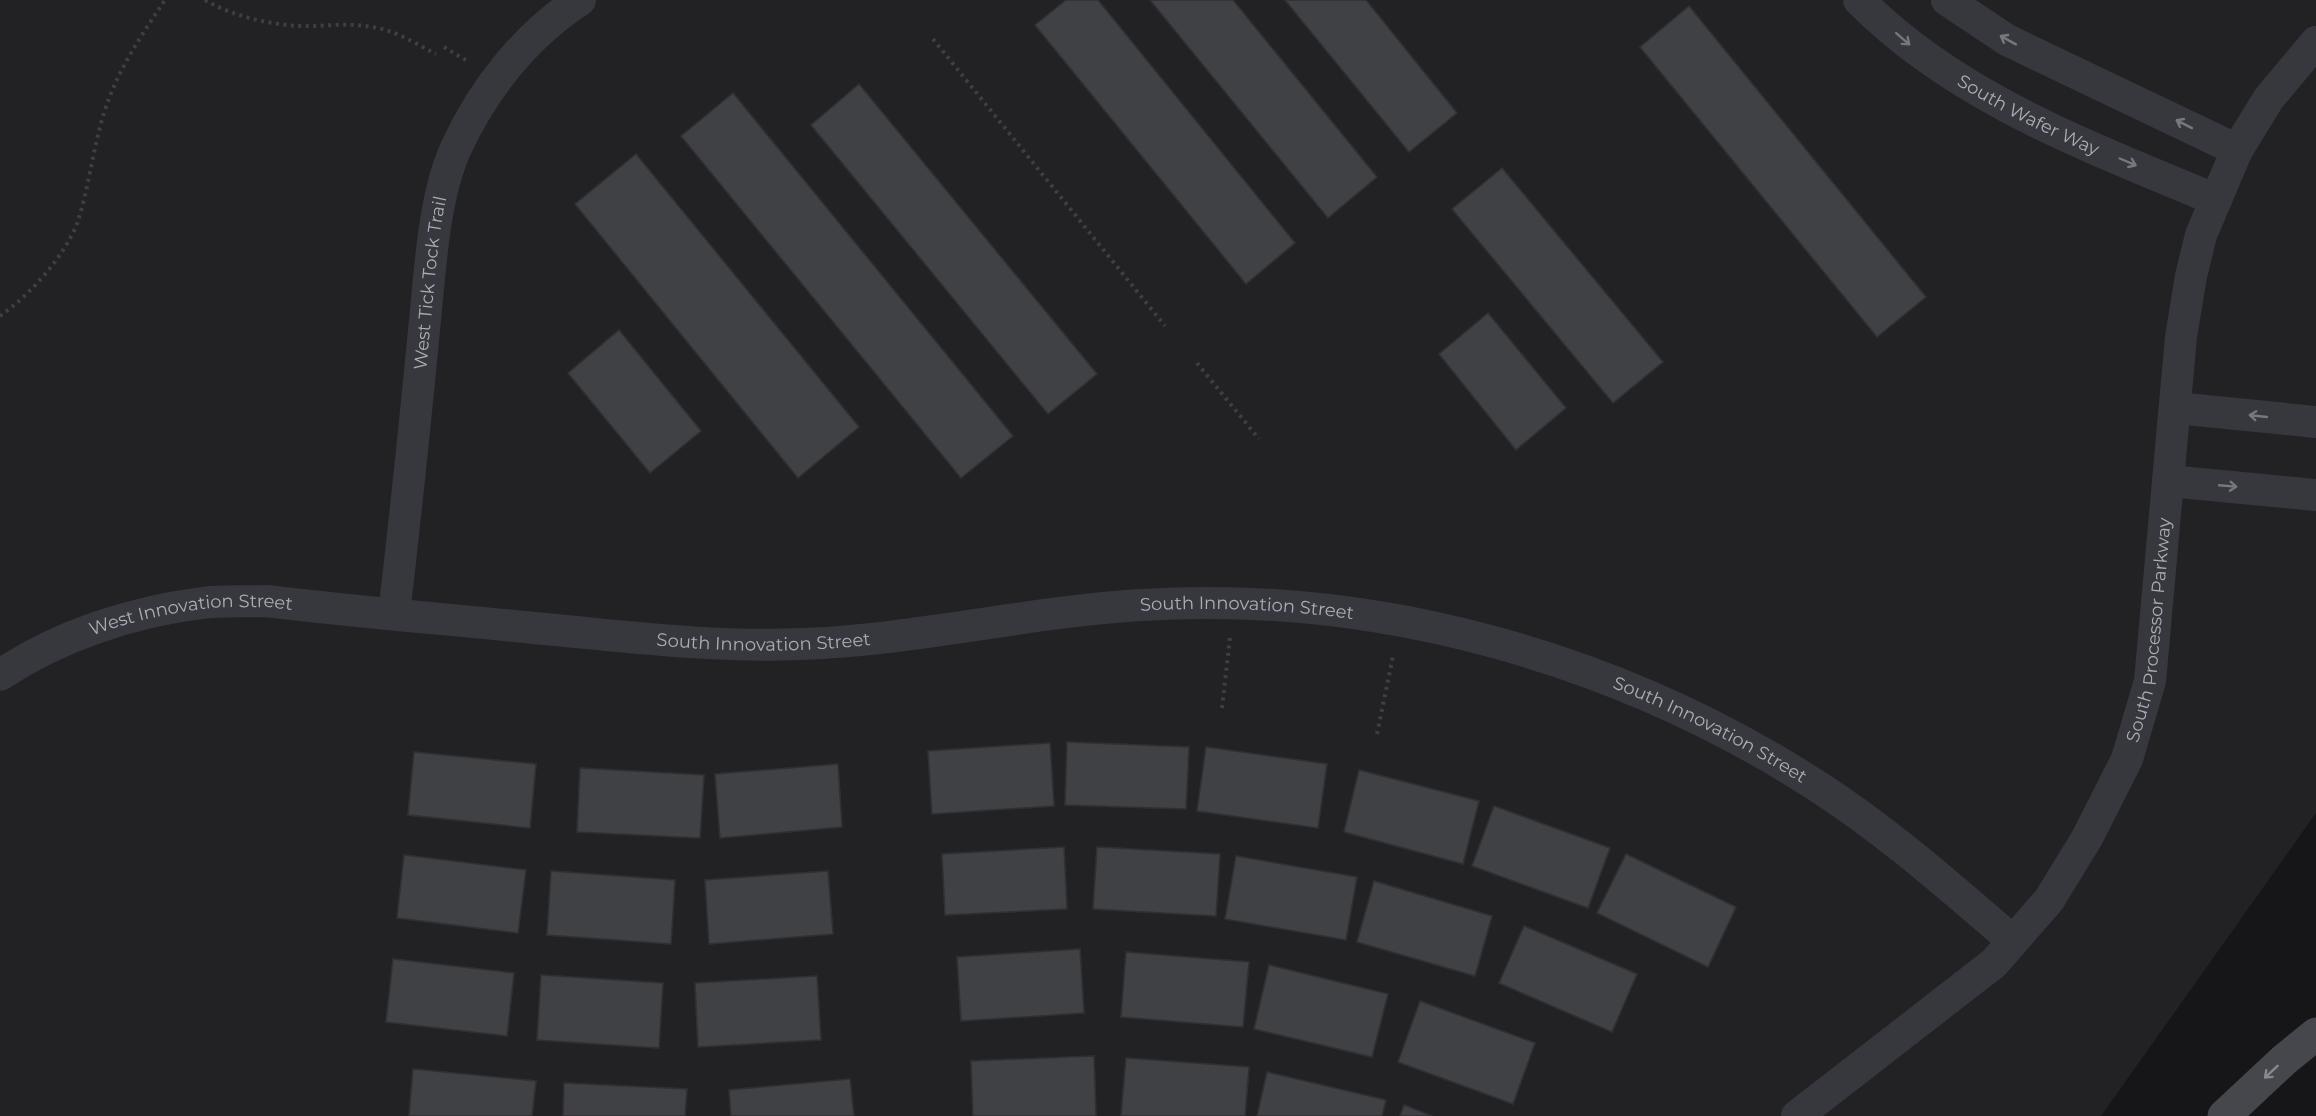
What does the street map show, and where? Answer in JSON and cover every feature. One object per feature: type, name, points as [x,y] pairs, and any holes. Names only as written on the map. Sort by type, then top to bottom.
[{"type":"main road","points":[[2224,1116],[2284,1060],[2316,1034]]},
{"type":"street","name":"West Tick Tock Trail","points":[[394,614],[431,267],[439,208],[455,149],[484,95],[526,44],[580,0]]},
{"type":"street","name":"South Wafer Way","points":[[1859,0],[1910,45],[1957,79],[2079,142],[2216,200]]},
{"type":"street","points":[[1947,0],[1979,22],[2034,54],[2142,103],[2236,150]]},
{"type":"street","name":"South Processor Parkway","points":[[1797,1116],[1994,963],[2049,900],[2087,838],[2127,759],[2150,681],[2181,337],[2191,276],[2201,235],[2236,150],[2270,98],[2316,42]]},
{"type":"street","points":[[2176,408],[2316,422]]},
{"type":"street","points":[[2169,481],[2316,495]]},
{"type":"street","name":"West Innovation Street","points":[[0,675],[72,637],[134,615],[204,603],[267,601],[394,614]]},
{"type":"street","name":"South Innovation Street","points":[[394,614],[717,644],[799,645],[890,639],[1058,611],[1145,604],[1305,606],[1438,629],[1518,648],[1599,675],[1741,740],[1820,788],[1886,836],[2013,941]]},
{"type":"path","points":[[0,316],[14,307],[52,266],[77,222],[110,96],[138,41],[165,0]]},
{"type":"path","points":[[205,0],[242,16],[273,23],[300,26],[346,23],[375,27],[394,33],[436,54]]},
{"type":"path","points":[[933,39],[1165,326]]},
{"type":"path","points":[[1197,363],[1259,439]]},
{"type":"path","points":[[1222,708],[1231,633]]},
{"type":"path","points":[[1377,734],[1393,656]]},
{"type":"shaded area","points":[[0,0],[2316,0],[2316,813],[2101,1116],[0,1116]]},
{"type":"building","points":[[1066,0],[1098,0],[1295,243],[1246,284],[1035,25]]},
{"type":"building","points":[[1066,0],[1098,0],[1295,243],[1246,284],[1035,25]]},
{"type":"building","points":[[1150,0],[1233,0],[1377,177],[1328,218]]},
{"type":"building","points":[[1150,0],[1233,0],[1377,177],[1328,218]]},
{"type":"building","points":[[1285,0],[1366,0],[1457,113],[1409,152]]},
{"type":"building","points":[[1285,0],[1366,0],[1457,113],[1409,152]]},
{"type":"building","points":[[1689,6],[1926,297],[1877,337],[1640,47]]},
{"type":"building","points":[[1689,6],[1926,297],[1877,337],[1640,47]]},
{"type":"building","points":[[859,84],[1097,374],[1048,414],[811,125]]},
{"type":"building","points":[[859,84],[1097,374],[1048,414],[811,125]]},
{"type":"building","points":[[733,93],[1013,436],[961,478],[681,136]]},
{"type":"building","points":[[733,93],[1013,436],[961,478],[681,136]]},
{"type":"building","points":[[636,154],[859,427],[798,478],[575,204]]},
{"type":"building","points":[[636,154],[859,427],[798,478],[575,204]]},
{"type":"building","points":[[1502,168],[1663,362],[1613,403],[1452,209]]},
{"type":"building","points":[[1502,168],[1663,362],[1613,403],[1452,209]]},
{"type":"building","points":[[1488,313],[1566,408],[1516,450],[1439,354]]},
{"type":"building","points":[[1488,313],[1566,408],[1516,450],[1439,354]]},
{"type":"building","points":[[619,330],[701,431],[650,473],[568,373]]},
{"type":"building","points":[[619,330],[701,431],[650,473],[568,373]]},
{"type":"building","points":[[1067,742],[1189,747],[1186,809],[1065,805]]},
{"type":"building","points":[[1067,742],[1189,747],[1186,809],[1065,805]]},
{"type":"building","points":[[1050,743],[1054,806],[932,814],[928,751]]},
{"type":"building","points":[[1050,743],[1054,806],[932,814],[928,751]]},
{"type":"building","points":[[1206,747],[1327,764],[1318,828],[1197,811]]},
{"type":"building","points":[[1206,747],[1327,764],[1318,828],[1197,811]]},
{"type":"building","points":[[414,752],[536,764],[530,828],[408,815]]},
{"type":"building","points":[[414,752],[536,764],[530,828],[408,815]]},
{"type":"building","points":[[838,764],[842,827],[720,838],[715,774]]},
{"type":"building","points":[[838,764],[842,827],[720,838],[715,774]]},
{"type":"building","points":[[580,768],[704,775],[700,838],[577,832]]},
{"type":"building","points":[[580,768],[704,775],[700,838],[577,832]]},
{"type":"building","points":[[1359,770],[1479,801],[1463,864],[1344,832]]},
{"type":"building","points":[[1359,770],[1479,801],[1463,864],[1344,832]]},
{"type":"building","points":[[1494,806],[1610,848],[1588,908],[1472,866]]},
{"type":"building","points":[[1494,806],[1610,848],[1588,908],[1472,866]]},
{"type":"building","points":[[1064,847],[1067,909],[945,915],[942,854]]},
{"type":"building","points":[[1064,847],[1067,909],[945,915],[942,854]]},
{"type":"building","points":[[1097,847],[1220,854],[1216,916],[1093,909]]},
{"type":"building","points":[[1097,847],[1220,854],[1216,916],[1093,909]]},
{"type":"building","points":[[1626,854],[1736,907],[1708,967],[1597,913]]},
{"type":"building","points":[[1626,854],[1736,907],[1708,967],[1597,913]]},
{"type":"building","points":[[404,855],[526,870],[518,933],[397,918]]},
{"type":"building","points":[[404,855],[526,870],[518,933],[397,918]]},
{"type":"building","points":[[1236,856],[1357,877],[1346,940],[1225,919]]},
{"type":"building","points":[[1236,856],[1357,877],[1346,940],[1225,919]]},
{"type":"building","points":[[551,871],[675,880],[671,944],[547,935]]},
{"type":"building","points":[[551,871],[675,880],[671,944],[547,935]]},
{"type":"building","points":[[828,871],[833,934],[709,944],[705,880]]},
{"type":"building","points":[[828,871],[833,934],[709,944],[705,880]]},
{"type":"building","points":[[1374,881],[1492,916],[1475,976],[1357,942]]},
{"type":"building","points":[[1374,881],[1492,916],[1475,976],[1357,942]]},
{"type":"building","points":[[1524,926],[1637,974],[1612,1032],[1499,983]]},
{"type":"building","points":[[1524,926],[1637,974],[1612,1032],[1499,983]]},
{"type":"building","points":[[1080,949],[1084,1013],[961,1021],[957,957]]},
{"type":"building","points":[[1080,949],[1084,1013],[961,1021],[957,957]]},
{"type":"building","points":[[1126,952],[1249,962],[1243,1027],[1121,1017]]},
{"type":"building","points":[[1126,952],[1249,962],[1243,1027],[1121,1017]]},
{"type":"building","points":[[393,959],[514,973],[507,1036],[386,1022]]},
{"type":"building","points":[[393,959],[514,973],[507,1036],[386,1022]]},
{"type":"building","points":[[1269,965],[1388,994],[1372,1057],[1254,1029]]},
{"type":"building","points":[[1269,965],[1388,994],[1372,1057],[1254,1029]]},
{"type":"building","points":[[541,975],[663,983],[659,1048],[537,1040]]},
{"type":"building","points":[[541,975],[663,983],[659,1048],[537,1040]]},
{"type":"building","points":[[817,976],[821,1040],[698,1047],[695,983]]},
{"type":"building","points":[[817,976],[821,1040],[698,1047],[695,983]]},
{"type":"building","points":[[1420,1001],[1535,1043],[1513,1104],[1398,1062]]},
{"type":"building","points":[[1420,1001],[1535,1043],[1513,1104],[1398,1062]]},
{"type":"building","points":[[1094,1056],[1096,1116],[973,1116],[971,1061]]},
{"type":"building","points":[[1094,1056],[1096,1116],[973,1116],[971,1061]]},
{"type":"building","points":[[1126,1058],[1249,1067],[1245,1116],[1121,1116]]},
{"type":"building","points":[[1126,1058],[1249,1067],[1245,1116],[1121,1116]]},
{"type":"building","points":[[413,1069],[536,1081],[532,1116],[409,1116]]},
{"type":"building","points":[[413,1069],[536,1081],[532,1116],[409,1116]]},
{"type":"building","points":[[1267,1072],[1386,1100],[1382,1116],[1257,1116]]},
{"type":"building","points":[[1267,1072],[1386,1100],[1382,1116],[1257,1116]]},
{"type":"building","points":[[850,1079],[854,1116],[731,1116],[729,1090]]},
{"type":"building","points":[[850,1079],[854,1116],[731,1116],[729,1090]]},
{"type":"building","points":[[564,1083],[687,1089],[685,1116],[563,1116]]},
{"type":"building","points":[[564,1083],[687,1089],[685,1116],[563,1116]]},
{"type":"building","points":[[1404,1105],[1432,1116],[1400,1116]]},
{"type":"building","points":[[1404,1105],[1432,1116],[1400,1116]]}]
